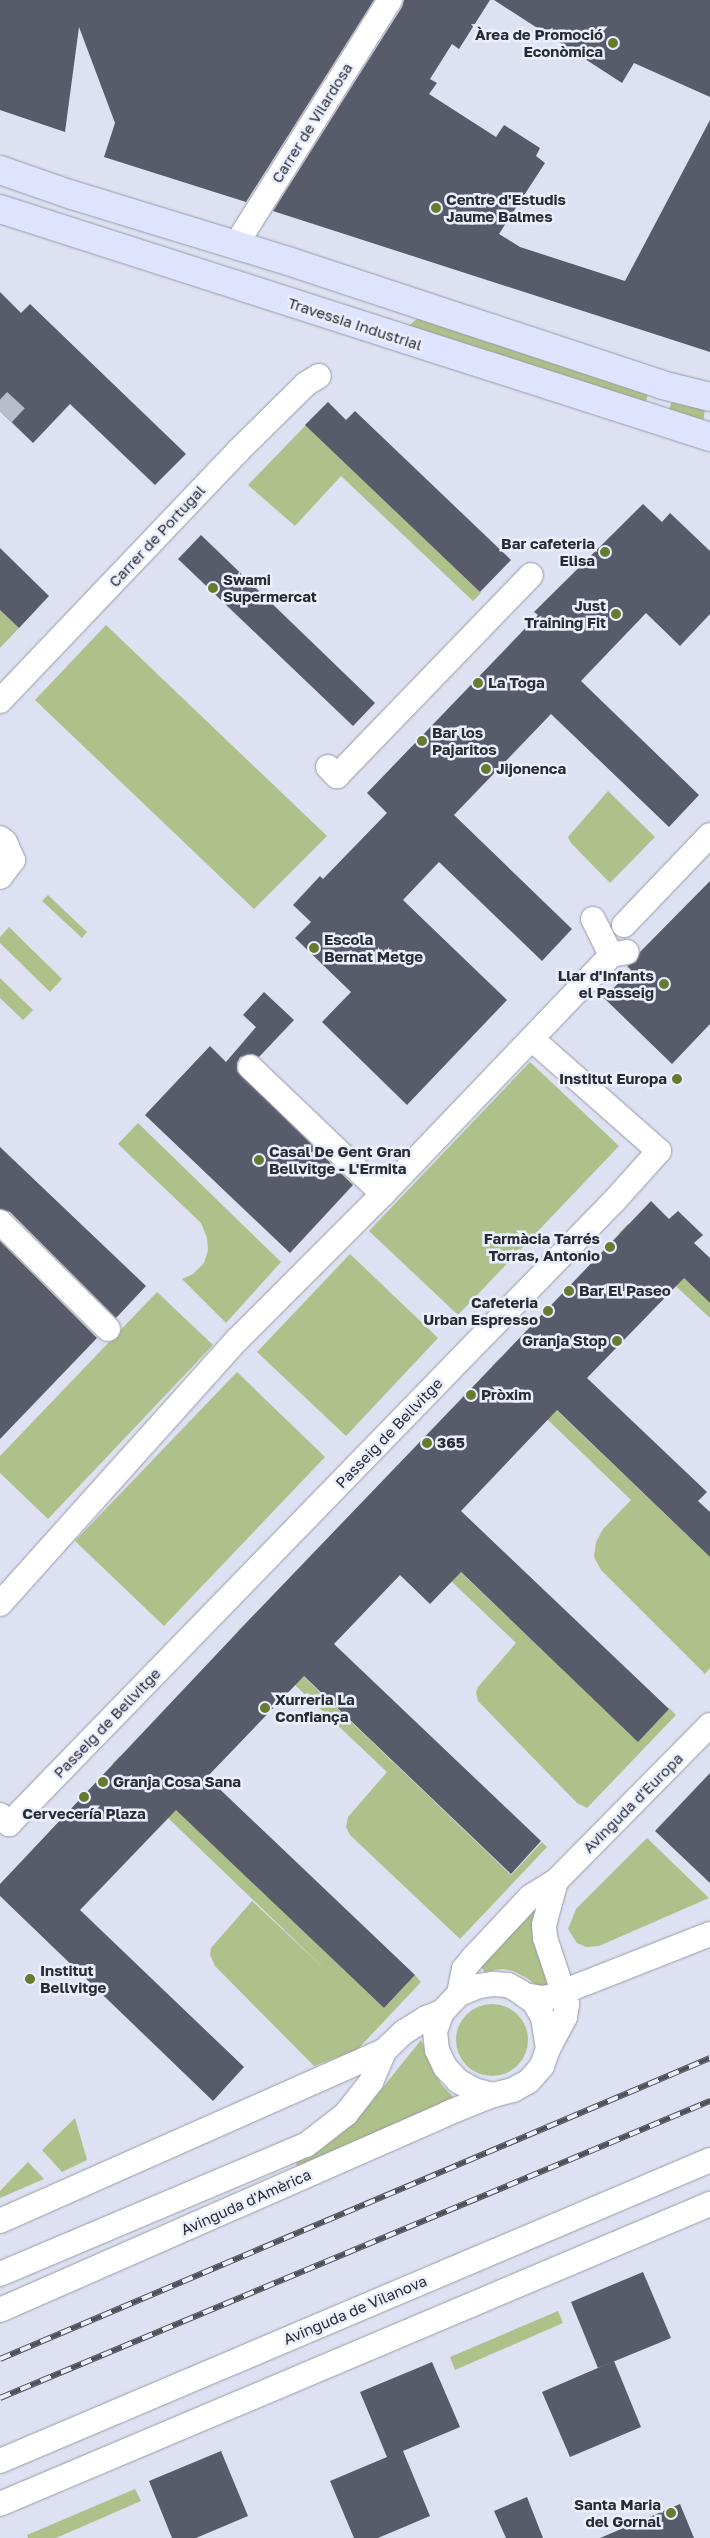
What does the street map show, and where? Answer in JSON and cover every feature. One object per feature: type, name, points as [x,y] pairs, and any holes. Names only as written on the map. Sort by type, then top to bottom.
[{"type":"street","name":"Carrer de Vilardosa","points":[[235,246],[390,0]]},
{"type":"street","points":[[0,170],[69,194],[662,384],[710,397]]},
{"type":"street","points":[[0,192],[64,212],[69,194]]},
{"type":"street","name":"Travessia Industrial","points":[[0,209],[710,437]]},
{"type":"street","name":"Carrer de Portugal","points":[[0,701],[237,452],[306,384],[319,376]]},
{"type":"street","points":[[331,776],[531,575]]},
{"type":"street","points":[[624,925],[710,835]]},
{"type":"street","points":[[0,838],[5,842],[12,860],[0,877]]},
{"type":"street","points":[[0,1604],[237,1340],[619,953],[593,919]]},
{"type":"street","name":"Passeig de Bellvitge","points":[[0,1816],[9,1824],[659,1152],[532,1040]]},
{"type":"street","points":[[250,1068],[383,1194]]},
{"type":"street","points":[[0,1222],[108,1329]]},
{"type":"street","name":"Avinguda d'Europa","points":[[459,1994],[464,1969],[473,1958],[530,1897],[556,1881],[710,1725]]},
{"type":"street","name":"Avinguda d'Europa","points":[[556,1881],[544,1925],[548,1950],[567,2004],[565,2017]]},
{"type":"street","name":"Avinguda d'Amèrica","points":[[525,1995],[542,1998],[564,1992],[710,1934]]},
{"type":"street","name":"Avinguda d'Amèrica","points":[[548,1950],[567,1964],[582,1970],[636,1963]]},
{"type":"street","name":"Avinguda d'Amèrica","points":[[565,2017],[584,1996],[636,1963]]},
{"type":"street","name":"Avinguda d'Amèrica","points":[[0,2310],[493,2095],[512,2090],[529,2081],[542,2066],[548,2049],[543,2017],[534,2002],[508,1985],[493,1984],[479,1986],[459,1994],[442,2012],[435,2031],[437,2050],[445,2067],[458,2081],[474,2090],[493,2095]]},
{"type":"street","name":"Avinguda d'Amèrica","points":[[0,2221],[384,2051],[404,2032],[426,2018],[442,2012]]},
{"type":"street","points":[[548,2049],[565,2017]]},
{"type":"street","name":"Avinguda d'Amèrica","points":[[0,2274],[306,2145],[346,2114],[371,2082],[384,2051]]},
{"type":"street","name":"Avinguda de Vilanova","points":[[0,2461],[710,2160]]},
{"type":"street","points":[[0,2504],[710,2204]]},
{"type":"green space","points":[[418,318],[648,392],[645,409],[405,329]]},
{"type":"green space","points":[[672,400],[705,408],[703,423],[668,413]]},
{"type":"green space","points":[[306,425],[481,593],[473,601],[341,476],[295,526],[248,485]]},
{"type":"green space","points":[[0,610],[19,628],[0,648]]},
{"type":"green space","points":[[106,625],[327,836],[254,909],[35,700]]},
{"type":"green space","points":[[608,791],[655,837],[610,883],[571,843],[568,837]]},
{"type":"green space","points":[[48,895],[87,932],[82,938],[42,901]]},
{"type":"green space","points":[[9,927],[62,979],[50,992],[0,943],[0,937]]},
{"type":"green space","points":[[0,978],[33,1010],[23,1020],[0,998]]},
{"type":"green space","points":[[530,1062],[619,1146],[458,1315],[369,1231]]},
{"type":"green space","points":[[138,1123],[281,1262],[226,1323],[182,1279],[193,1274],[204,1263],[208,1250],[207,1238],[201,1223],[118,1144]]},
{"type":"green space","points":[[628,1224],[710,1303],[710,1318],[619,1233]]},
{"type":"green space","points":[[350,1254],[438,1338],[346,1436],[257,1352]]},
{"type":"green space","points":[[157,1292],[213,1345],[48,1519],[0,1473],[0,1456]]},
{"type":"green space","points":[[501,1357],[710,1557],[710,1668],[705,1674],[601,1570],[594,1557],[596,1542],[603,1529],[631,1500],[492,1366]]},
{"type":"green space","points":[[237,1372],[325,1457],[164,1626],[75,1541]]},
{"type":"green space","points":[[374,1490],[638,1741],[669,1708],[676,1715],[587,1808],[577,1803],[478,1701],[476,1692],[478,1687],[516,1643],[366,1500]]},
{"type":"green space","points":[[247,1622],[511,1875],[542,1842],[547,1847],[460,1939],[350,1835],[346,1827],[348,1817],[387,1772],[238,1631]]},
{"type":"green space","points":[[120,1756],[384,2008],[415,1975],[421,1982],[357,2050],[314,2066],[215,1966],[210,1955],[211,1948],[252,1901],[328,1972],[112,1764]]},
{"type":"green space","points":[[647,1838],[709,1898],[599,1946],[586,1947],[577,1943],[568,1929],[576,1909]]},
{"type":"green space","points":[[536,1907],[553,1984],[547,1994],[527,1978],[513,1971],[503,1969],[485,1972],[481,1967]]},
{"type":"green space","points":[[492,2004],[512,2010],[522,2020],[528,2040],[522,2060],[512,2070],[492,2076],[472,2070],[462,2060],[456,2040],[462,2020],[472,2010]]},
{"type":"green space","points":[[421,2040],[441,2084],[456,2100],[298,2168],[295,2161],[318,2152],[355,2122]]},
{"type":"green space","points":[[75,2118],[87,2160],[62,2172],[42,2150]]},
{"type":"green space","points":[[28,2162],[44,2179],[0,2198],[0,2191]]},
{"type":"green space","points":[[558,2311],[563,2323],[455,2370],[450,2357]]},
{"type":"green space","points":[[135,2489],[141,2501],[56,2538],[28,2538],[27,2535]]},
{"type":"building","points":[[0,0],[374,0],[246,202],[104,157],[115,123],[79,27],[65,132],[0,110]]},
{"type":"building","points":[[404,0],[490,0],[459,49],[452,44],[430,79],[437,83],[429,94],[496,137],[504,125],[540,148],[536,156],[545,163],[499,234],[520,247],[625,281],[710,120],[710,352],[273,211],[402,7]]},
{"type":"building","points":[[494,0],[710,0],[710,97],[634,63],[622,83]]},
{"type":"building","points":[[0,292],[21,313],[30,304],[186,454],[155,485],[70,404],[33,443],[0,411]]},
{"type":"building","points":[[328,402],[346,420],[355,411],[511,560],[480,592],[305,425]]},
{"type":"building","points":[[643,504],[662,522],[670,513],[710,551],[710,614],[680,646],[646,613],[581,681],[699,795],[669,827],[551,714],[454,815],[572,929],[542,961],[439,862],[403,900],[507,1000],[407,1105],[322,1022],[351,992],[295,938],[311,922],[293,905],[320,876],[323,879],[387,813],[367,793],[538,615],[534,612]]},
{"type":"building","points":[[201,535],[375,703],[353,726],[178,559]]},
{"type":"building","points":[[0,548],[49,596],[19,628],[0,610]]},
{"type":"building","name":"Llar d'Infants el Passeig","points":[[710,881],[710,1024],[672,1064],[604,998],[631,970],[627,966],[636,962],[640,952]]},
{"type":"building","name":"Casal De Gent Gran Bellvitge - L'Ermita","points":[[264,992],[294,1020],[259,1057],[253,1054],[240,1057],[237,1063],[237,1071],[353,1185],[290,1253],[145,1115],[210,1046],[226,1062],[256,1027],[243,1015]]},
{"type":"building","points":[[0,1147],[146,1286],[116,1318],[10,1212],[0,1209]]},
{"type":"building","points":[[651,1201],[669,1219],[678,1211],[703,1235],[694,1243],[710,1258],[710,1303],[684,1278],[587,1378],[707,1492],[698,1501],[710,1512],[710,1557],[557,1410],[461,1511],[669,1709],[638,1742],[461,1572],[430,1604],[400,1575],[334,1644],[541,1841],[511,1874],[304,1676],[207,1777],[415,1975],[384,2008],[176,1810],[80,1910],[244,2067],[213,2101],[0,1896],[0,1884],[247,1622]]},
{"type":"building","points":[[0,1241],[97,1338],[0,1439]]},
{"type":"building","points":[[710,1773],[710,1883],[655,1831]]},
{"type":"building","points":[[643,2272],[671,2338],[598,2368],[571,2302]]},
{"type":"building","points":[[614,2361],[641,2427],[570,2457],[542,2392]]},
{"type":"building","points":[[432,2362],[460,2427],[403,2451],[430,2516],[378,2538],[354,2538],[330,2481],[387,2457],[360,2392]]},
{"type":"building","points":[[221,2451],[248,2516],[196,2538],[172,2538],[149,2481]]},
{"type":"building","points":[[527,2497],[543,2538],[506,2538],[494,2511]]},
{"type":"building","name":"Santa Maria del Gornal","points":[[680,2504],[694,2538],[600,2538]]},
{"type":"tunnel","points":[[3,414],[16,400]]},
{"type":"railway","points":[[0,2359],[710,2058]]},
{"type":"railway","points":[[0,2398],[710,2101]]},
{"type":"place","name":"Àrea de Promoció Econòmica","points":[[613,43]]},
{"type":"place","name":"Centre d'Estudis Jaume Balmes","points":[[436,208]]},
{"type":"place","name":"Bar cafeteria Elisa","points":[[605,552]]},
{"type":"place","name":"Swami Supermercat","points":[[213,588]]},
{"type":"place","name":"Just Training Fit","points":[[616,614]]},
{"type":"place","name":"La Toga","points":[[478,683]]},
{"type":"place","name":"Bar los Pajaritos","points":[[422,741]]},
{"type":"place","name":"Jijonenca","points":[[486,769]]},
{"type":"place","name":"Escola Bernat Metge","points":[[314,948]]},
{"type":"place","name":"Llar d'Infants el Passeig","points":[[664,984]]},
{"type":"place","name":"Institut Europa","points":[[677,1079]]},
{"type":"place","name":"Casal De Gent Gran Bellvitge - L'Ermita","points":[[259,1160]]},
{"type":"place","name":"Farmàcia Tarrés Torras, Antonio","points":[[610,1247]]},
{"type":"place","name":"Bar El Paseo","points":[[569,1291]]},
{"type":"place","name":"Cafeteria Urban Espresso","points":[[548,1311]]},
{"type":"place","name":"Granja Stop","points":[[617,1341]]},
{"type":"place","name":"Pròxim","points":[[471,1395]]},
{"type":"place","name":"365","points":[[427,1443]]},
{"type":"place","name":"Xurreria La Confiança","points":[[265,1708]]},
{"type":"place","name":"Granja Cosa Sana","points":[[103,1782]]},
{"type":"place","name":"Cervecería Plaza","points":[[84,1797]]},
{"type":"place","name":"Institut Bellvitge","points":[[30,1979]]},
{"type":"place","name":"Santa Maria del Gornal","points":[[671,2513]]}]
